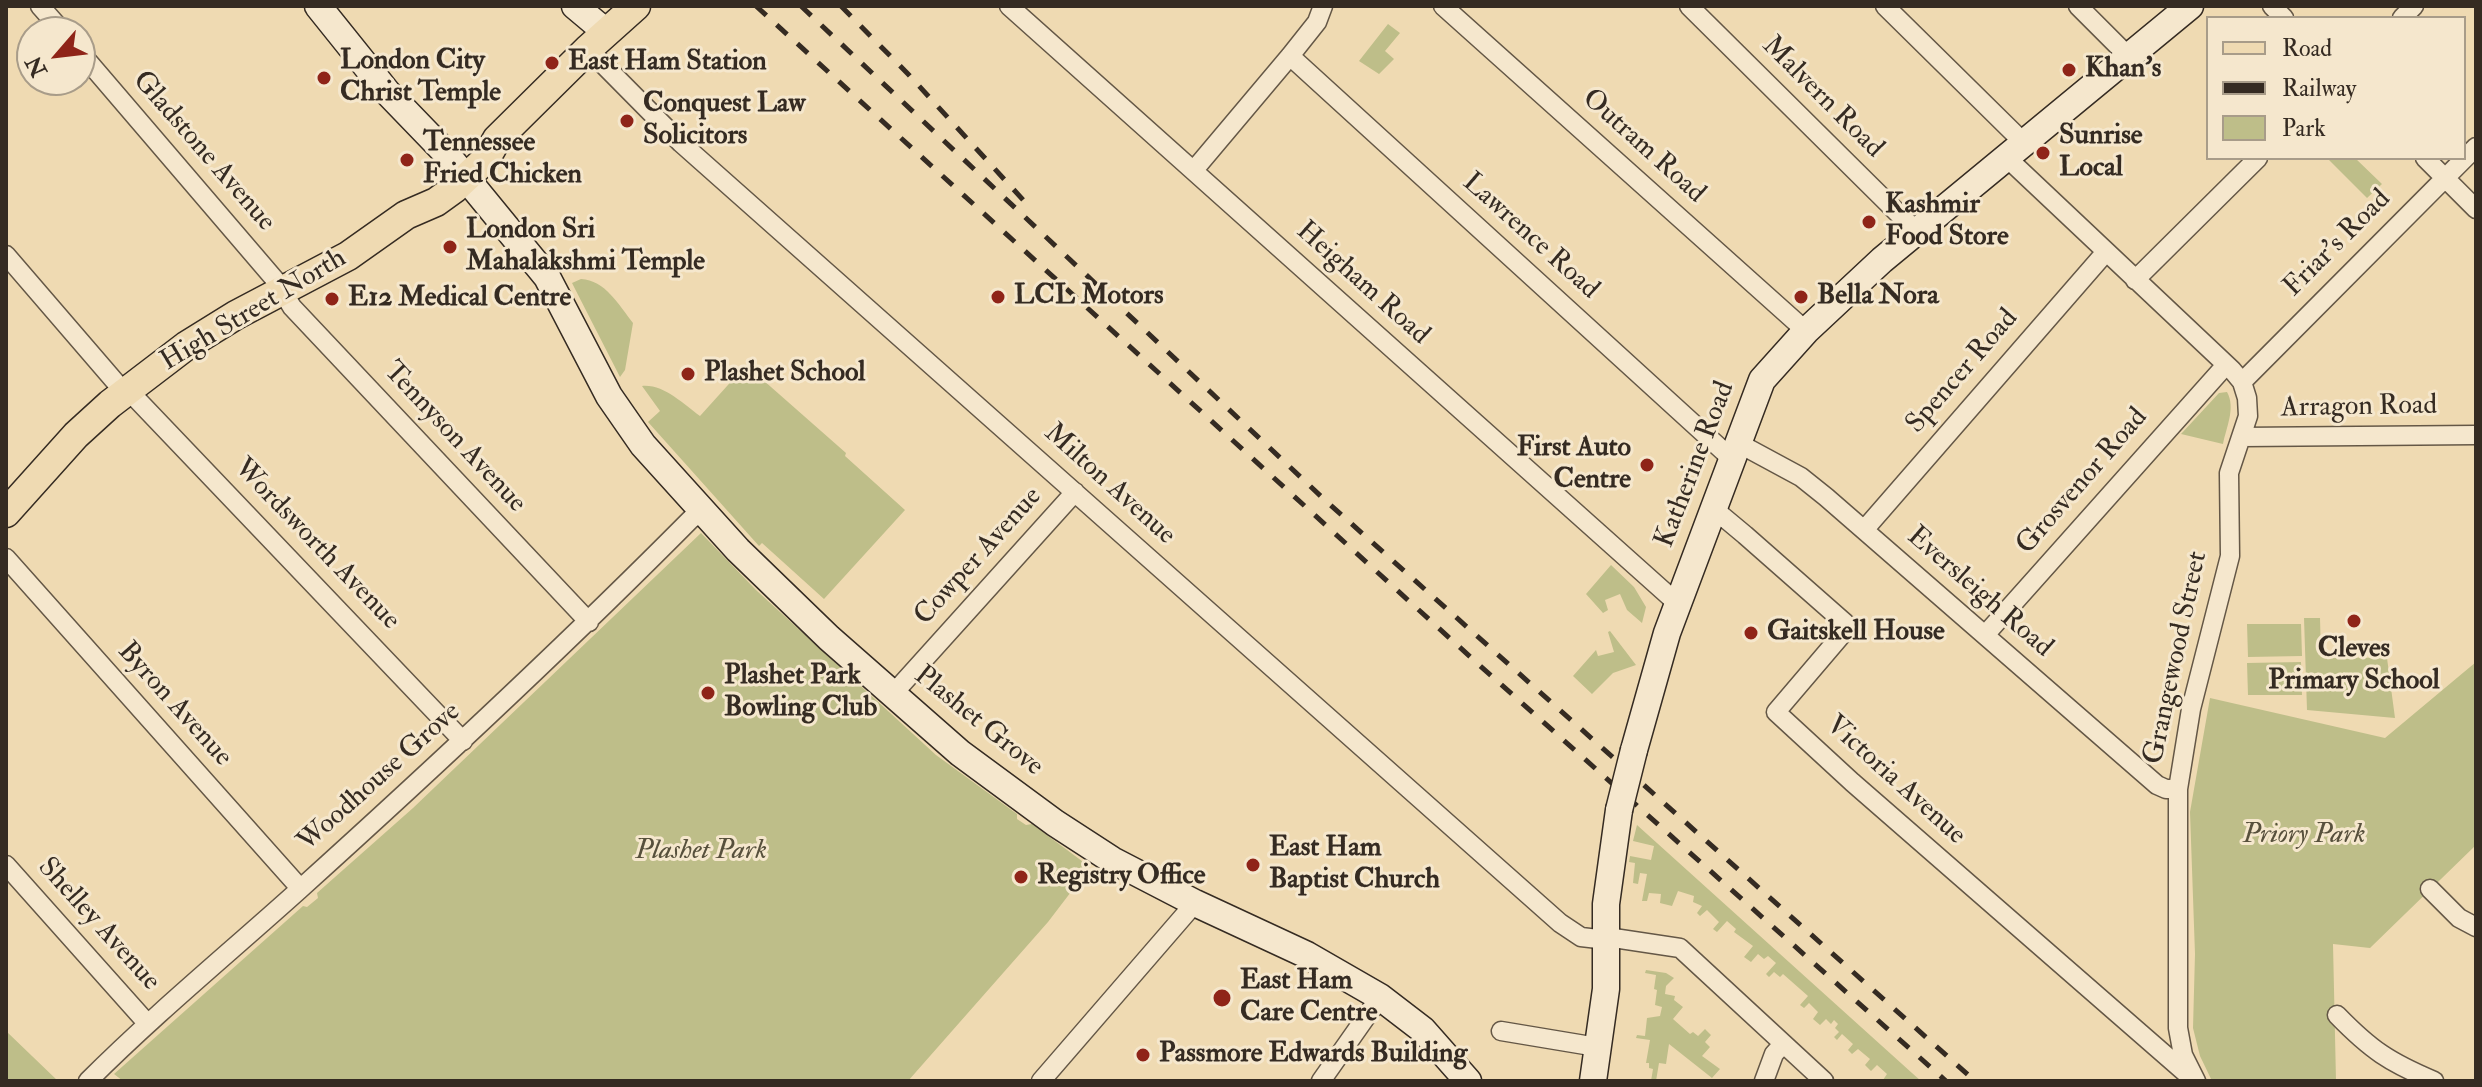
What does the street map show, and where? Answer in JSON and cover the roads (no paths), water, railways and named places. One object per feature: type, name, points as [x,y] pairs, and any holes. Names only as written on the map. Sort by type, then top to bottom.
[{"type":"main road","name":"Plashet Grove","points":[[318,6],[387,92],[460,172],[547,277],[625,422],[771,583],[960,753],[1055,823],[1112,860],[1307,955],[1380,997],[1423,1030],[1468,1081]]},
{"type":"main road","points":[[575,6],[597,40]]},
{"type":"main road","name":"High Street North","points":[[6,513],[76,435],[126,390],[186,346],[348,256],[406,215],[436,202],[480,143],[497,139],[636,6]]},
{"type":"main road","name":"Katherine Road","points":[[1593,1081],[1606,989],[1606,904],[1619,810],[1667,633],[1762,380],[1806,331],[1916,231],[2190,6]]},
{"type":"street","name":"Heigham Road","points":[[1009,6],[1678,604]]},
{"type":"street","points":[[1194,170],[1317,22],[1323,6]]},
{"type":"street","name":"Outram Road","points":[[1443,6],[1806,331]]},
{"type":"street","name":"Malvern Road","points":[[1689,6],[1916,231]]},
{"type":"street","points":[[1885,6],[2105,253],[2242,382]]},
{"type":"street","points":[[2078,6],[2129,57]]},
{"type":"street","name":"Milton Avenue","points":[[597,40],[681,143],[1572,933],[1581,937],[1680,948],[1824,1081]]},
{"type":"street","name":"Lawrence Road","points":[[1290,56],[1735,451]]},
{"type":"street","name":"Gladstone Avenue","points":[[96,71],[282,291]]},
{"type":"street","points":[[2135,280],[2256,160]]},
{"type":"street","points":[[2427,160],[2476,209]]},
{"type":"street","name":"Friar's Road","points":[[2242,382],[2462,160]]},
{"type":"street","name":"Spencer Road","points":[[1864,530],[2105,253]]},
{"type":"street","name":"Wordsworth Avenue","points":[[6,255],[126,390],[463,741]]},
{"type":"street","name":"Tennyson Avenue","points":[[282,291],[292,307],[589,622]]},
{"type":"street","name":"Grosvenor Road","points":[[1985,635],[2225,366]]},
{"type":"street","name":"Grangewood Street","points":[[2196,1081],[2183,1055],[2178,1028],[2178,789],[2191,709],[2230,556],[2229,473],[2248,416],[2242,382]]},
{"type":"street","name":"Arragon Road","points":[[2242,437],[2476,435]]},
{"type":"street","name":"Eversleigh Road","points":[[1735,451],[1801,477],[2157,785],[2178,789]]},
{"type":"street","name":"Cowper Avenue","points":[[892,695],[1075,492]]},
{"type":"street","name":"Woodhouse Grove","points":[[88,1081],[147,1023],[463,741],[589,622],[691,519],[703,511]]},
{"type":"street","name":"Victoria Avenue","points":[[1711,511],[1745,535],[1845,623],[1845,631],[1776,712],[1852,782],[2196,1081]]},
{"type":"street","name":"Byron Avenue","points":[[6,558],[300,888]]},
{"type":"street","name":"Shelley Avenue","points":[[6,865],[147,1023]]},
{"type":"street","points":[[2430,889],[2459,918],[2476,927]]},
{"type":"street","points":[[1041,1081],[1195,903]]},
{"type":"street","points":[[1321,1081],[1380,997]]},
{"type":"street","points":[[2337,1015],[2387,1060],[2434,1081]]},
{"type":"street","points":[[1501,1031],[1597,1047]]},
{"type":"street","points":[[1764,1081],[1774,1054],[1783,1044]]},
{"type":"railway","points":[[756,6],[1477,663],[1946,1081]]},
{"type":"railway","points":[[801,6],[1326,501],[1975,1081]]},
{"type":"railway","points":[[841,6],[1025,202]]},
{"type":"place","name":"East Ham Station","points":[[552,63]]},
{"type":"place","name":"Khan's","points":[[2069,70]]},
{"type":"place","name":"London City Christ Temple","points":[[324,78]]},
{"type":"place","name":"Conquest Law Solicitors","points":[[627,121]]},
{"type":"place","name":"Sunrise Local","points":[[2043,153]]},
{"type":"place","name":"Tennessee Fried Chicken","points":[[407,160]]},
{"type":"place","name":"Kashmir Food Store","points":[[1869,222]]},
{"type":"place","name":"London Sri Mahalakshmi Temple","points":[[450,247]]},
{"type":"place","name":"LCL Motors","points":[[998,297]]},
{"type":"place","name":"Bella Nora","points":[[1801,297]]},
{"type":"place","name":"E12 Medical Centre","points":[[332,299]]},
{"type":"place","name":"Plashet School","points":[[688,374]]},
{"type":"place","name":"First Auto Centre","points":[[1647,465]]},
{"type":"place","name":"Cleves Primary School","points":[[2354,621]]},
{"type":"place","name":"Gaitskell House","points":[[1751,633]]},
{"type":"place","name":"Plashet Park Bowling Club","points":[[708,693]]},
{"type":"place","name":"East Ham Baptist Church","points":[[1253,865]]},
{"type":"place","name":"Registry Office","points":[[1021,877]]},
{"type":"place","name":"East Ham Care Centre","points":[[1222,998]]},
{"type":"place","name":"Passmore Edwards Building","points":[[1143,1055]]},
{"type":"park label","name":"Priory Park","points":[[2304,836]]},
{"type":"park label","name":"Plashet Park","points":[[701,852]]}]
